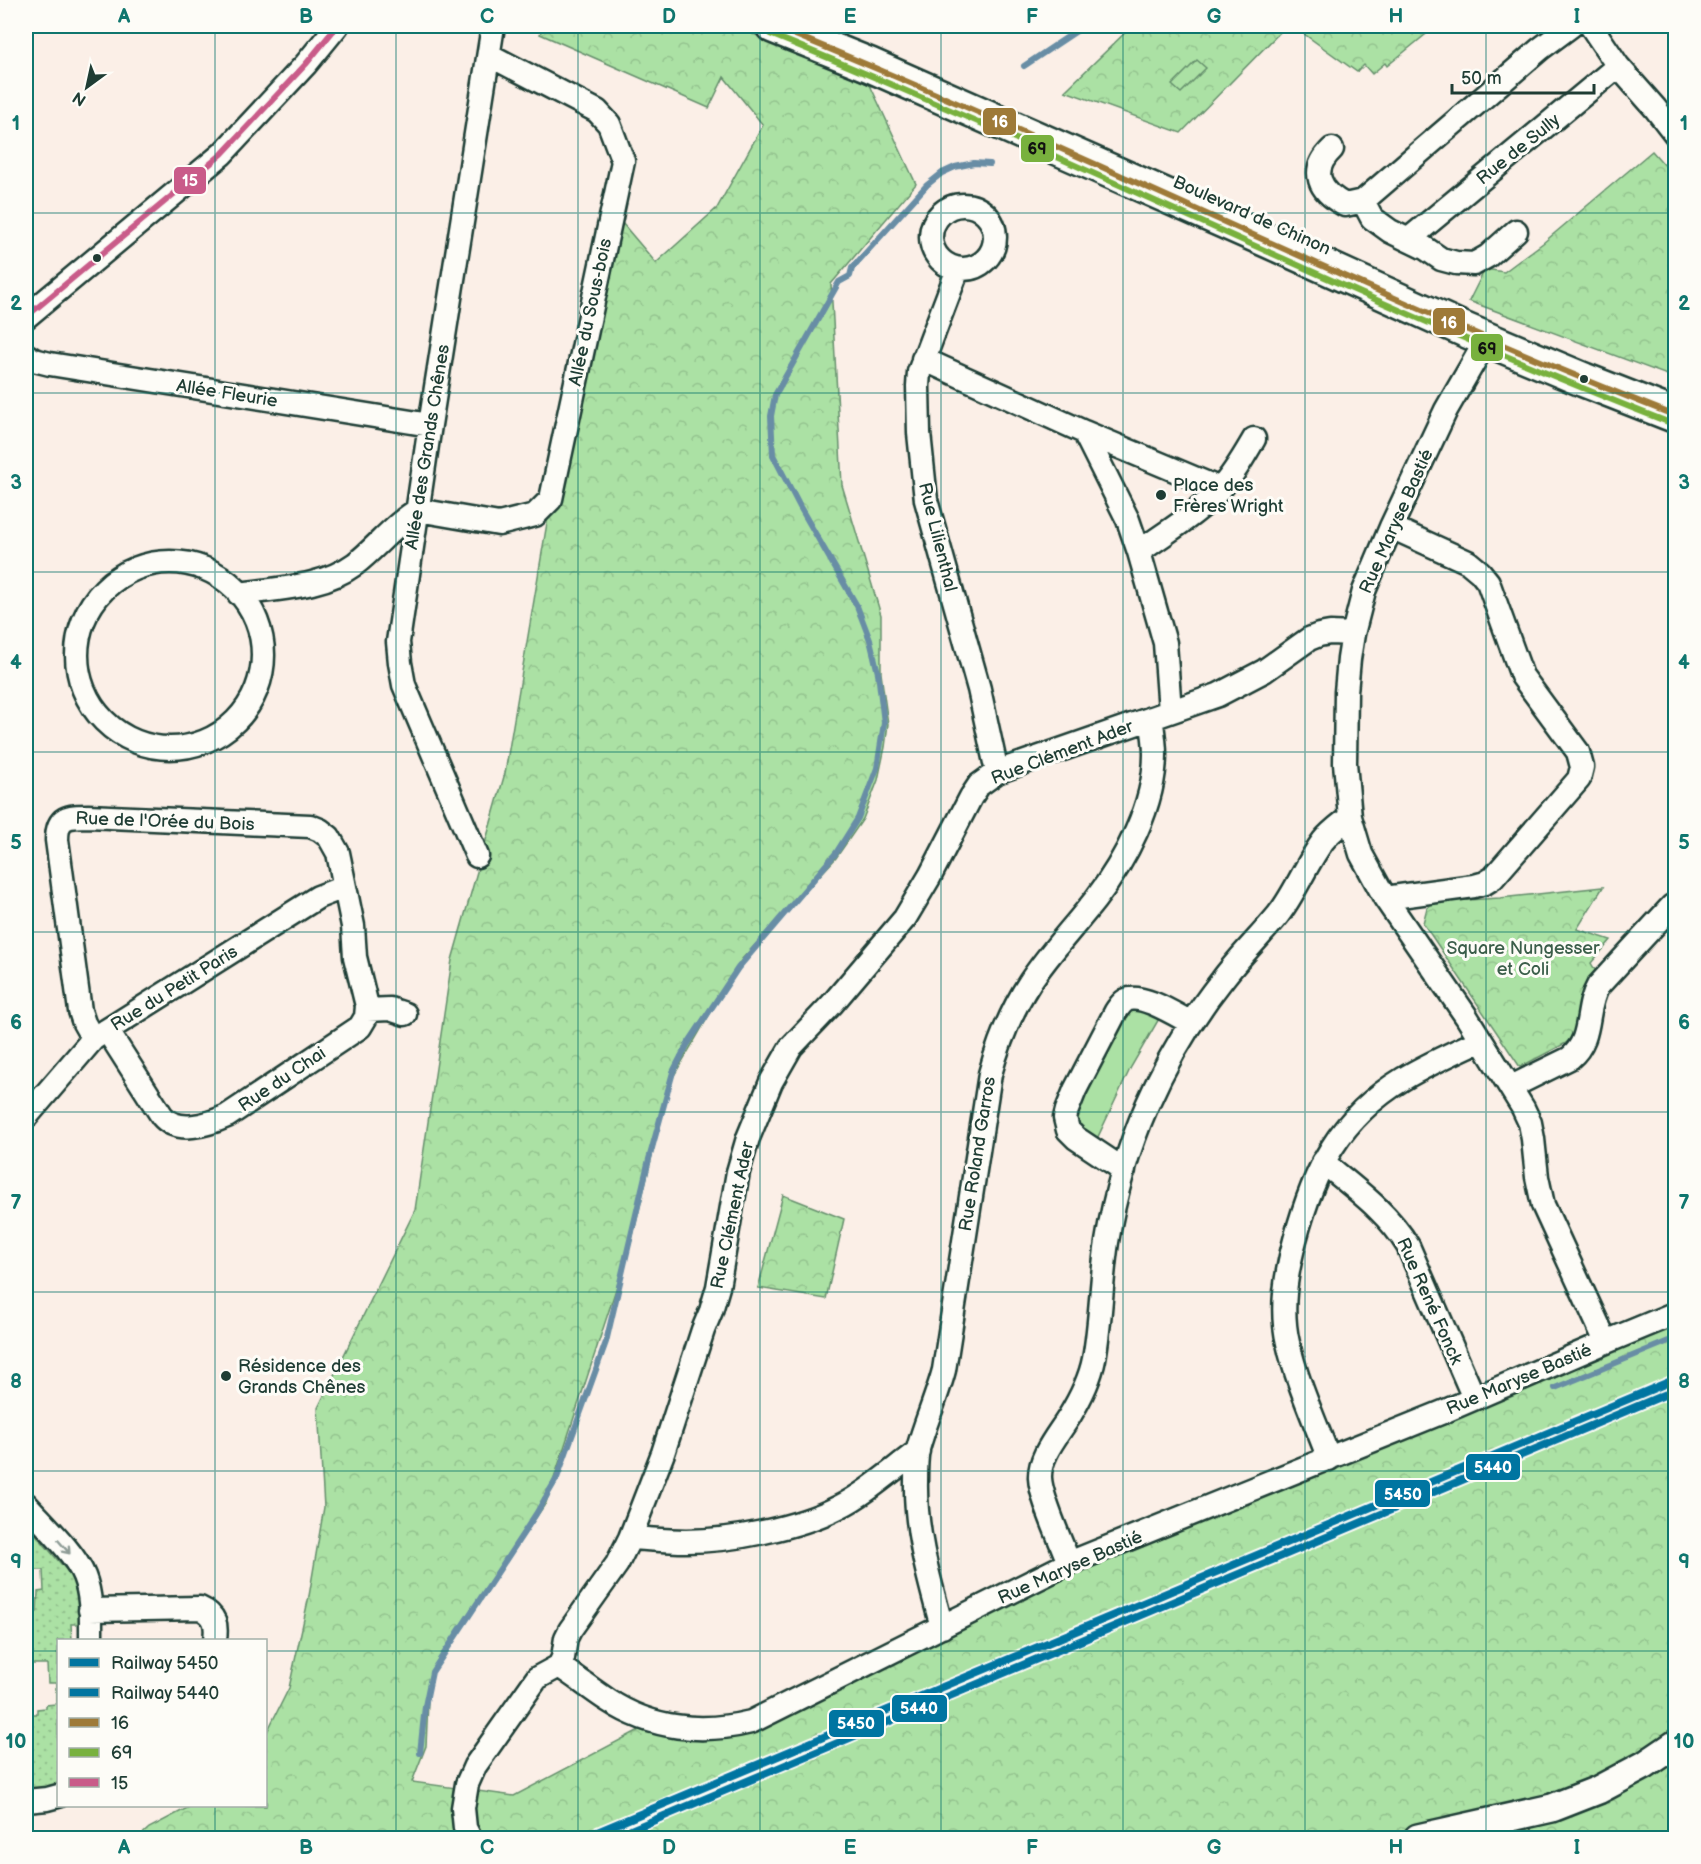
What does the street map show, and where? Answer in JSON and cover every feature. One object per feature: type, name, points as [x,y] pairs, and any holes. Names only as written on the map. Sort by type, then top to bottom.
[{"type":"main road","name":"Boulevard de Chinon","points":[[773,26],[870,65],[1584,381],[1676,416]]},
{"type":"main road","name":"Boulevard de Chinon","points":[[829,26],[1471,314],[1642,389],[1676,401]]},
{"type":"street","points":[[26,318],[222,154],[306,64],[337,26]]},
{"type":"street","name":"Allée des Grands Chênes","points":[[477,856],[404,685],[398,642],[493,26]]},
{"type":"street","points":[[1332,149],[1320,163],[1319,174],[1326,192],[1345,205],[1363,201],[1540,49],[1572,26]]},
{"type":"street","points":[[1590,26],[1618,66],[1676,135]]},
{"type":"street","name":"Allée du Sous-bois","points":[[418,510],[499,524],[535,515],[551,499],[623,161],[609,124],[597,111],[489,55]]},
{"type":"street","name":"Rue de Sully","points":[[1408,240],[1618,66]]},
{"type":"street","points":[[1363,201],[1372,218],[1441,259],[1456,263],[1474,264],[1488,256],[1516,231]]},
{"type":"street","name":"Rue Lilienthal","points":[[958,269],[923,359],[918,386],[921,459],[926,500],[979,689],[997,772]]},
{"type":"street","name":"Rue Maryse Bastié","points":[[559,1666],[610,1701],[643,1718],[693,1729],[716,1729],[751,1722],[1069,1563],[1329,1459],[1606,1342],[1543,1205],[1539,1192],[1530,1123],[1524,1108],[1385,898],[1361,854],[1350,818],[1345,763],[1346,692],[1353,634],[1364,591],[1391,527],[1446,410],[1487,339]]},
{"type":"street","name":"Allée Fleurie","points":[[26,355],[34,360],[50,364],[430,425]]},
{"type":"street","points":[[923,359],[1084,432],[1220,489]]},
{"type":"street","name":"Rue Roland Garros","points":[[942,1627],[923,1556],[918,1522],[916,1493],[918,1451],[944,1370],[990,1074],[1006,1024],[1030,981],[1110,880],[1132,841],[1152,782],[1161,715],[1165,643],[1140,552],[1128,520],[1084,432]]},
{"type":"street","points":[[1140,552],[1202,506],[1220,489],[1241,462],[1254,439]]},
{"type":"street","points":[[239,594],[300,586],[330,579],[357,562],[407,516],[418,510]]},
{"type":"street","points":[[1385,898],[1474,886],[1493,878],[1579,779],[1582,767],[1578,752],[1522,676],[1488,582],[1468,562],[1391,527]]},
{"type":"street","points":[[189,564],[226,581],[239,594],[256,621],[262,641],[263,662],[259,683],[250,703],[228,728],[209,740],[177,748],[155,747],[124,736],[106,723],[92,705],[82,684],[77,651],[86,615],[111,583],[148,565],[189,564]]},
{"type":"street","name":"Rue Clément Ader","points":[[559,1666],[570,1630],[616,1564],[630,1538],[663,1453],[718,1287],[738,1172],[752,1128],[771,1082],[791,1047],[905,918],[979,784],[997,772],[1218,695],[1264,671],[1319,634],[1353,634]]},
{"type":"street","name":"Rue de l'Orée du Bois","points":[[100,1035],[84,1023],[81,1011],[57,840],[59,826],[64,819],[72,816],[88,816],[310,826],[325,833],[333,841],[338,853],[344,886]]},
{"type":"street","points":[[1069,1563],[1042,1490],[1040,1476],[1048,1450],[1076,1405],[1089,1378],[1096,1343],[1107,1242],[1124,1170],[1138,1125],[1191,1023],[1222,979],[1278,915],[1324,840],[1334,829],[1350,818]]},
{"type":"street","points":[[344,886],[353,926],[355,957],[367,1010],[390,1009],[405,1014]]},
{"type":"street","name":"Rue du Petit Paris","points":[[26,1117],[100,1035],[318,897],[344,886]]},
{"type":"street","points":[[1511,1088],[1577,1052],[1585,1037],[1592,999],[1598,986],[1672,906]]},
{"type":"street","points":[[1124,1170],[1076,1138],[1068,1130],[1065,1118],[1071,1100],[1101,1038],[1121,1004],[1129,999],[1137,999],[1191,1023]]},
{"type":"street","name":"Rue du Chai","points":[[100,1035],[162,1116],[171,1124],[182,1127],[212,1122],[227,1116],[360,1027],[365,1020],[367,1010]]},
{"type":"street","points":[[1329,1459],[1292,1359],[1284,1319],[1285,1290],[1291,1255],[1307,1198],[1323,1162],[1339,1135],[1372,1101],[1404,1078],[1480,1040]]},
{"type":"street","name":"Rue René Fonck","points":[[1323,1162],[1376,1206],[1399,1231],[1408,1246],[1474,1398]]},
{"type":"street","points":[[1606,1342],[1676,1313]]},
{"type":"street","points":[[630,1538],[686,1541],[714,1539],[799,1523],[853,1499],[918,1451]]},
{"type":"street","points":[[26,1504],[78,1564],[84,1576],[89,1592],[91,1639]]},
{"type":"street","points":[[90,1610],[200,1608],[209,1613],[215,1621],[215,1639]]},
{"type":"street","points":[[470,1839],[465,1828],[463,1808],[467,1784],[476,1766],[537,1678],[559,1666]]},
{"type":"street","points":[[1418,1839],[1552,1808],[1598,1790],[1645,1765],[1676,1744]]},
{"type":"street","points":[[26,1801],[57,1796]]},
{"type":"green space","points":[[543,26],[735,26],[870,85],[916,184],[831,284],[842,485],[881,615],[881,673],[888,724],[878,780],[863,819],[836,858],[742,959],[669,1084],[632,1240],[546,1503],[451,1642],[429,1680],[426,1746],[412,1782],[514,1796],[639,1730],[702,1741],[751,1722],[942,1627],[1675,1313],[1675,1838],[138,1838],[149,1828],[189,1807],[267,1807],[267,1732],[289,1688],[309,1596],[324,1507],[318,1408],[415,1210],[452,960],[505,773],[551,499],[611,210],[656,263],[717,208],[763,125],[724,77],[709,108],[540,34]]},
{"type":"green space","points":[[1132,26],[1286,26],[1181,133],[1065,91]]},
{"type":"green space","points":[[1293,26],[1436,26],[1387,66],[1385,63],[1372,74],[1364,65],[1357,72]]},
{"type":"green space","points":[[1197,60],[1206,68],[1181,93],[1172,85]]},
{"type":"green space","points":[[1652,151],[1675,177],[1675,378],[1469,301],[1485,269],[1504,272],[1543,243]]},
{"type":"green space","name":"Square Nungesser et Coli","points":[[1603,887],[1577,929],[1611,940],[1591,963],[1595,970],[1580,999],[1575,1033],[1566,1043],[1520,1067],[1423,923],[1427,908],[1434,902],[1500,898]]},
{"type":"green space","points":[[1131,1002],[1160,1017],[1131,1067],[1095,1143],[1074,1126],[1072,1115]]},
{"type":"green space","points":[[783,1195],[844,1219],[826,1299],[758,1288]]},
{"type":"green space","points":[[26,1523],[74,1579],[77,1587],[80,1624],[71,1624],[72,1639],[57,1639],[57,1786],[26,1793],[26,1746],[29,1745],[27,1714],[37,1714],[37,1709],[56,1704],[56,1683],[48,1683],[47,1664],[26,1664],[26,1612],[37,1612],[38,1592],[44,1591],[43,1570],[26,1567]]},
{"type":"waterway","points":[[1024,66],[1084,26]]},
{"type":"waterway","points":[[420,1753],[425,1706],[432,1672],[536,1514],[557,1478],[606,1342],[649,1159],[673,1072],[687,1045],[738,968],[836,853],[858,818],[877,768],[884,723],[878,673],[870,640],[857,606],[773,455],[771,416],[775,395],[839,282],[850,276],[852,268],[927,185],[942,173],[955,167],[974,163],[990,164]]},
{"type":"waterway","points":[[1555,1388],[1676,1338]]},
{"type":"rail line","name":"5450","points":[[583,1838],[1676,1379]]},
{"type":"rail line","name":"5440","points":[[612,1838],[1676,1390]]},
{"type":"transit line","name":"15","points":[[26,317],[222,154],[306,64],[337,26]]},
{"type":"transit line","name":"16","points":[[773,26],[999,122],[1449,322],[1676,416]]},
{"type":"transit line","name":"69","points":[[770,34],[996,130],[1446,330],[1673,424]]},
{"type":"place","name":"Place des Frères Wright","points":[[1161,495]]},
{"type":"place","name":"Résidence des Grands Chênes","points":[[226,1376]]}]
